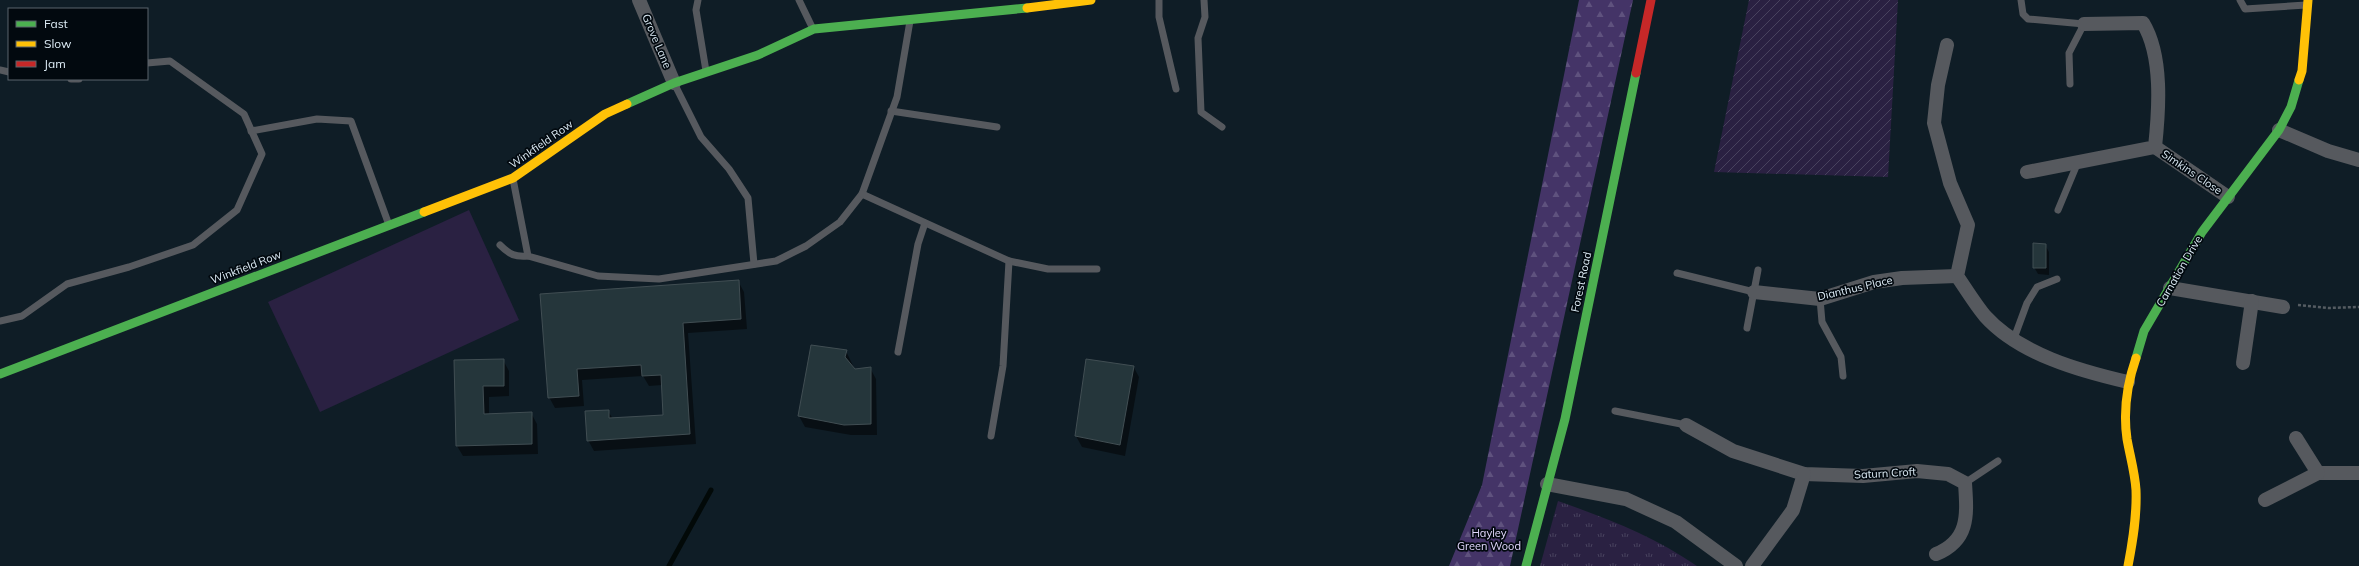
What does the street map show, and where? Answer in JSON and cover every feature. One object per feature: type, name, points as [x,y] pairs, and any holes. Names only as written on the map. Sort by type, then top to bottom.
[{"type":"main road","name":"Winkfield Row","points":[[0,374],[513,178],[605,114],[674,83],[758,55],[814,29],[1091,0]]},
{"type":"main road","name":"Forest Road","points":[[1526,566],[1565,419],[1651,0]]},
{"type":"main road","name":"Carnation Drive","points":[[2128,566],[2136,525],[2136,489],[2127,438],[2126,407],[2128,382],[2144,331],[2202,232],[2279,130],[2291,107],[2302,71],[2308,3]]},
{"type":"street","name":"Grove Lane","points":[[639,0],[674,83]]},
{"type":"street","name":"Simkins Close","points":[[2084,24],[2143,23],[2151,36],[2160,100],[2155,147]]},
{"type":"street","points":[[1947,45],[1938,85],[1934,123],[1950,183],[1968,225],[1957,276],[1985,316],[2013,341],[2085,372],[2128,382]]},
{"type":"street","points":[[2279,130],[2328,151],[2359,160]]},
{"type":"street","name":"Simkins Close","points":[[2027,172],[2155,147],[2228,197]]},
{"type":"street","name":"Dianthus Place","points":[[1754,292],[1820,299],[1874,282],[1902,278],[1957,276]]},
{"type":"street","points":[[2170,288],[2283,306]]},
{"type":"street","points":[[2243,363],[2252,301]]},
{"type":"street","name":"Saturn Croft","points":[[1686,425],[1733,450],[1804,474],[1863,476],[1917,471],[1948,474],[1965,483]]},
{"type":"street","points":[[2296,438],[2318,473]]},
{"type":"street","points":[[2265,500],[2318,473],[2359,474]]},
{"type":"street","points":[[1752,566],[1793,510],[1804,474]]},
{"type":"street","points":[[1936,554],[1953,545],[1963,529],[1966,516],[1965,483]]},
{"type":"street","points":[[1547,484],[1626,499],[1676,522],[1736,566]]},
{"type":"lane","points":[[698,0],[696,10],[706,73]]},
{"type":"lane","points":[[799,0],[814,29]]},
{"type":"lane","points":[[1159,0],[1159,17],[1176,89]]},
{"type":"lane","points":[[1204,0],[1205,17],[1198,38],[1201,112],[1222,127]]},
{"type":"lane","name":"Simkins Close","points":[[2021,0],[2023,14],[2028,19],[2084,24]]},
{"type":"lane","points":[[2240,0],[2246,9],[2308,3]]},
{"type":"lane","points":[[500,244],[508,253],[515,256],[528,256],[598,276],[659,279],[776,261],[806,246],[840,222],[862,194],[896,97],[910,18]]},
{"type":"lane","points":[[2070,84],[2069,53],[2084,24]]},
{"type":"lane","points":[[0,321],[22,316],[67,284],[129,267],[193,245],[237,210],[262,154],[244,114],[170,61],[148,63]]},
{"type":"lane","points":[[674,83],[701,137],[729,169],[748,198],[754,264]]},
{"type":"lane","points":[[891,111],[997,127]]},
{"type":"lane","points":[[251,131],[317,119],[351,121],[389,226]]},
{"type":"lane","points":[[2058,210],[2078,162]]},
{"type":"lane","points":[[513,178],[528,256]]},
{"type":"lane","points":[[862,194],[1009,261],[1048,269],[1097,269]]},
{"type":"lane","points":[[898,352],[918,244],[925,223]]},
{"type":"lane","points":[[991,436],[1003,366],[1009,261]]},
{"type":"lane","points":[[1747,328],[1758,270]]},
{"type":"lane","points":[[1677,273],[1754,292]]},
{"type":"lane","points":[[2013,341],[2027,303],[2037,287],[2057,279]]},
{"type":"lane","points":[[1820,299],[1822,322],[1841,356],[1843,376]]},
{"type":"lane","points":[[1616,412],[1686,425]]},
{"type":"lane","points":[[1965,483],[1998,461]]},
{"type":"path","points":[[2283,306],[2296,304],[2330,308],[2359,307]]},
{"type":"green space","name":"Hayley Green Wood","points":[[1579,0],[1633,0],[1510,566],[1449,566],[1482,485]]},
{"type":"green space","points":[[1749,0],[1898,0],[1888,177],[1714,172]]},
{"type":"green space","points":[[469,210],[519,320],[320,412],[268,302]]},
{"type":"green space","points":[[1558,501],[1630,529],[1664,546],[1697,566],[1540,566]]},
{"type":"building","points":[[2033,243],[2046,244],[2046,268],[2033,268]]},
{"type":"building","points":[[739,280],[741,319],[683,323],[690,434],[587,441],[585,411],[609,410],[609,418],[663,415],[661,375],[642,376],[641,365],[577,369],[579,396],[548,398],[540,294]]},
{"type":"building","points":[[811,345],[847,350],[845,357],[855,369],[871,367],[871,424],[844,425],[798,416]]},
{"type":"building","points":[[504,359],[504,386],[483,386],[484,414],[532,412],[532,444],[456,446],[454,360]]},
{"type":"building","points":[[1086,359],[1134,366],[1120,445],[1075,436]]},
{"type":"waterway","points":[[669,566],[711,490]]},
{"type":"traffic: fast","points":[[627,104],[674,83],[758,55],[814,29],[1027,8]]},
{"type":"traffic: fast","points":[[1526,566],[1565,419],[1636,73]]},
{"type":"traffic: fast","points":[[2136,358],[2144,331],[2202,232],[2279,130],[2291,107],[2299,80]]},
{"type":"traffic: fast","points":[[0,374],[424,212]]},
{"type":"traffic: slow","points":[[1027,8],[1091,0]]},
{"type":"traffic: slow","points":[[2299,80],[2302,71],[2308,0]]},
{"type":"traffic: slow","points":[[424,212],[513,178],[605,114],[627,104]]},
{"type":"traffic: slow","points":[[2128,566],[2132,547],[2136,509],[2136,490],[2125,418],[2128,388],[2136,358]]},
{"type":"traffic: jam","points":[[1636,73],[1651,0]]}]
